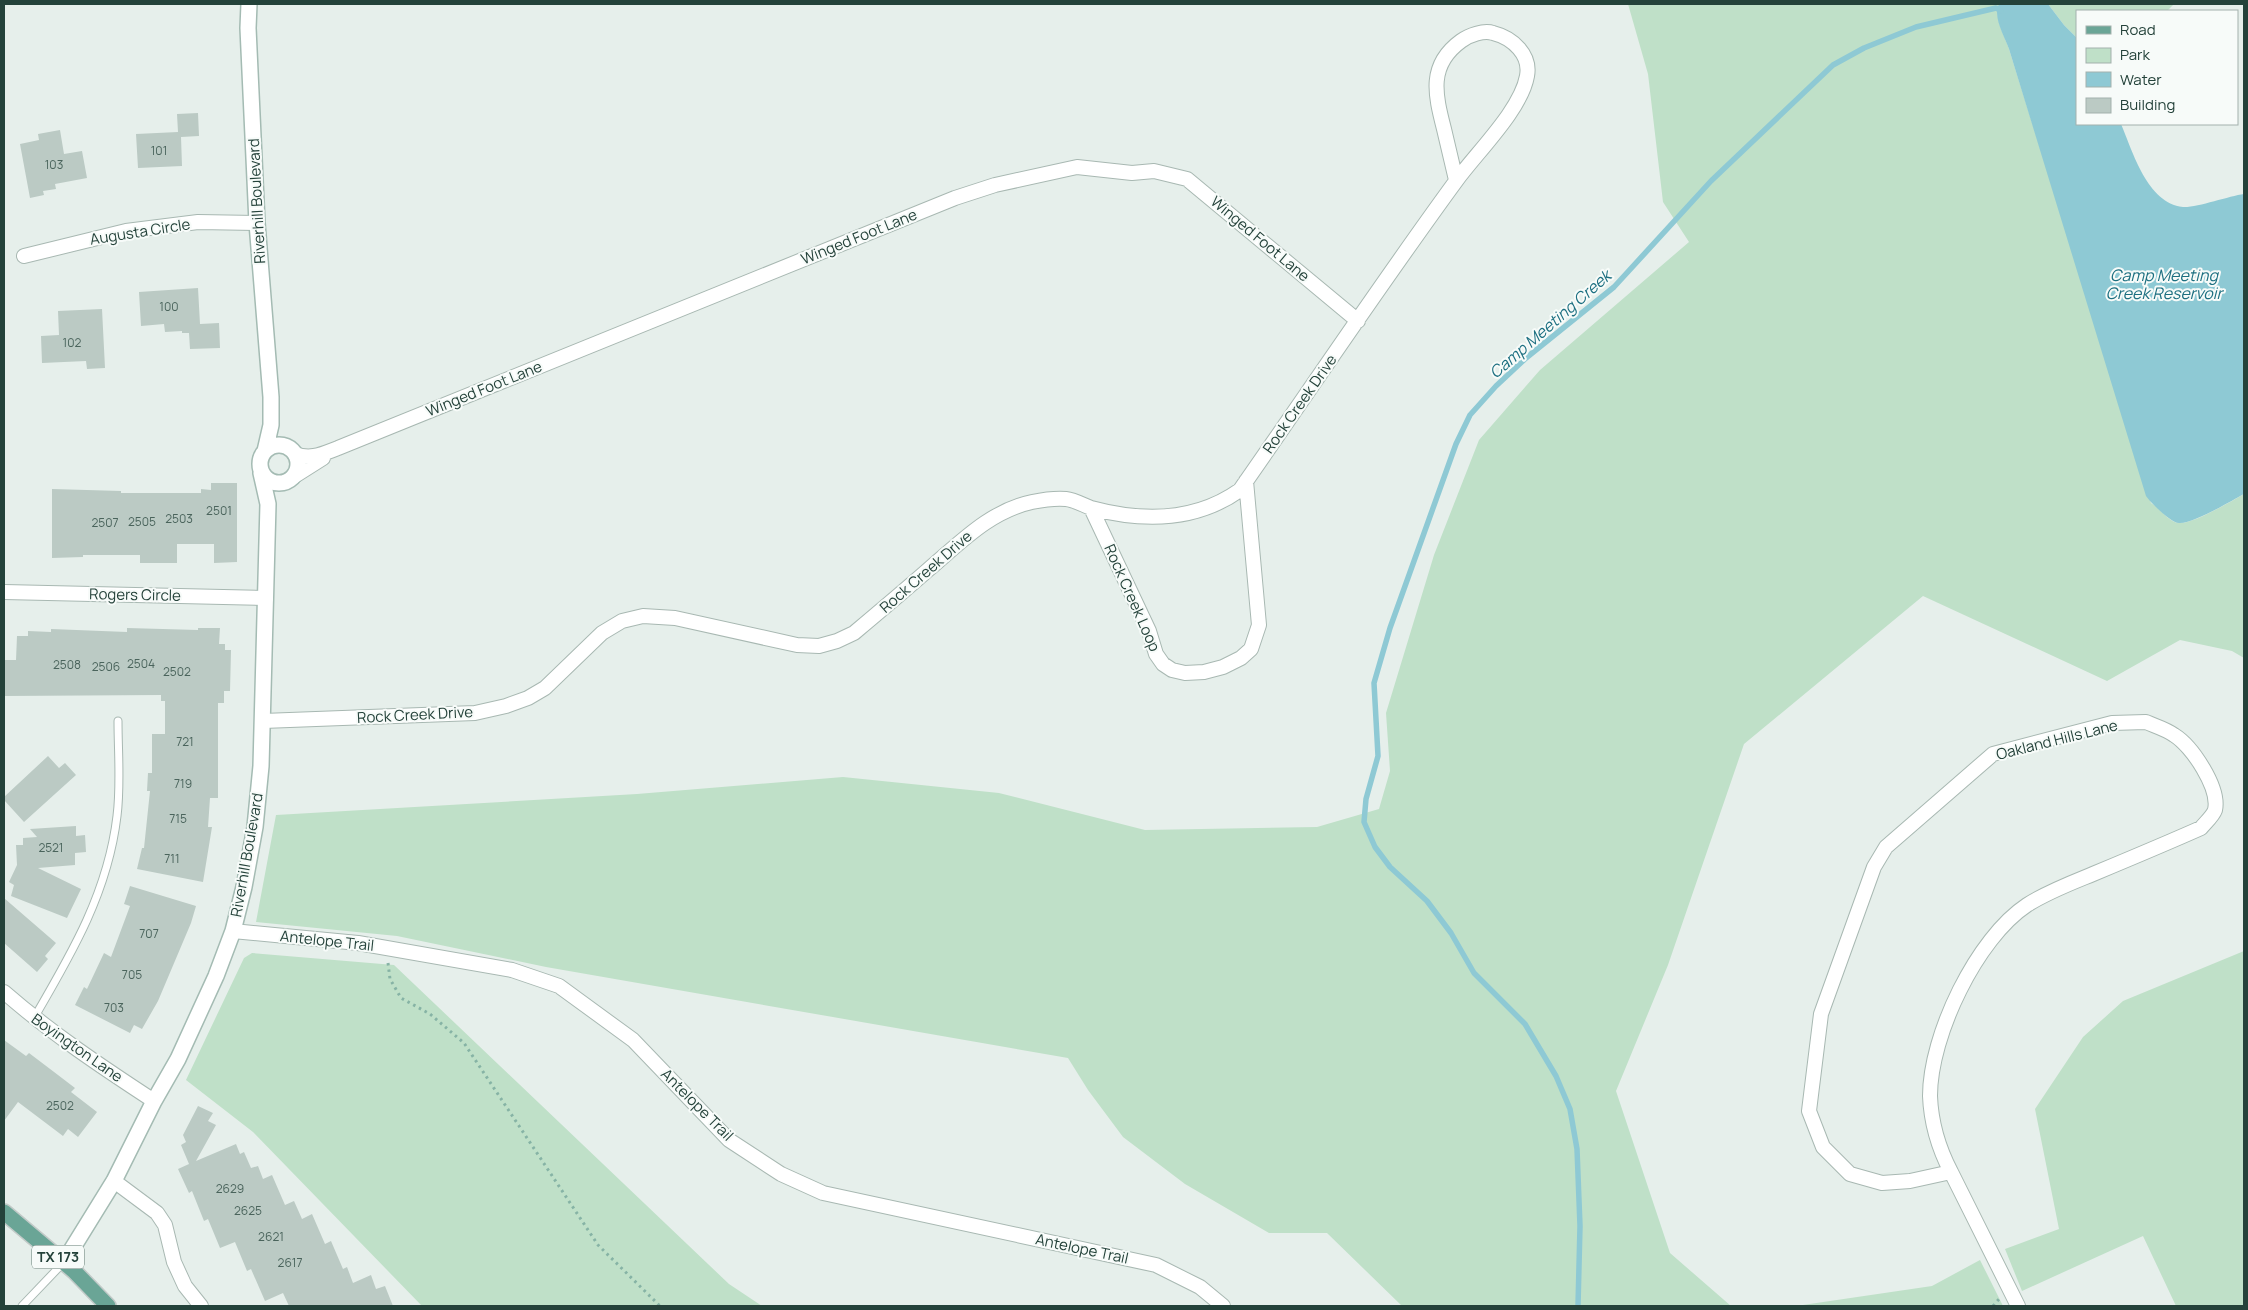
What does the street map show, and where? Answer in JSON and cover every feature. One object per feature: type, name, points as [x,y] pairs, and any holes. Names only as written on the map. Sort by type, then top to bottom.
[{"type":"main road","name":"TX 173","points":[[4,1213],[64,1262],[108,1306]]},
{"type":"street","name":"Riverhill Boulevard","points":[[64,1262],[114,1181],[154,1100],[178,1059],[216,976],[233,931],[244,887],[255,827],[263,721],[267,526],[266,488],[261,473],[260,460],[265,451],[271,425],[271,397],[257,223],[248,28],[249,4]]},
{"type":"street","name":"Rock Creek Drive","points":[[263,721],[475,713],[506,706],[528,698],[544,688],[602,632],[622,621],[643,616],[675,618],[797,645],[819,646],[854,634],[982,523],[1012,507],[1034,501],[1067,499],[1091,508],[1150,518],[1189,514],[1224,501],[1240,490],[1456,180],[1511,111],[1527,78],[1528,67],[1526,57],[1519,48],[1507,39],[1492,32],[1475,34],[1456,45],[1441,63],[1437,76],[1437,102],[1456,180]]},
{"type":"street","name":"Winged Foot Lane","points":[[292,451],[308,457],[316,456],[955,198],[994,185],[1077,166],[1132,173],[1154,171],[1187,179],[1358,321]]},
{"type":"street","name":"Augusta Circle","points":[[24,256],[126,231],[198,222],[257,223]]},
{"type":"street","name":"Riverhill Boulevard","points":[[267,526],[273,508],[298,466],[292,451],[278,428],[271,397]]},
{"type":"street","points":[[265,451],[279,445],[292,451]]},
{"type":"street","name":"Winged Foot Lane","points":[[290,480],[338,448]]},
{"type":"street","points":[[261,473],[270,482],[276,484],[290,480]]},
{"type":"street","name":"Rock Creek Loop","points":[[1091,508],[1148,630],[1156,654],[1163,664],[1172,670],[1185,673],[1204,672],[1224,667],[1241,658],[1251,648],[1259,626],[1246,481]]},
{"type":"street","name":"Rogers Circle","points":[[4,592],[266,598]]},
{"type":"street","name":"Oakland Hills Lane","points":[[1951,1172],[1910,1181],[1882,1183],[1850,1174],[1823,1147],[1809,1111],[1821,1014],[1874,867],[1886,847],[1992,754],[2112,723],[2146,722],[2174,734],[2185,745],[2209,780],[2216,802],[2215,812],[2201,828],[2063,887],[2027,905],[1996,933],[1972,969],[1951,1008],[1936,1050],[1930,1096],[1938,1145],[2018,1306]]},
{"type":"street","name":"Antelope Trail","points":[[233,931],[358,943],[512,970],[559,986],[633,1040],[729,1140],[781,1174],[823,1193],[1156,1265],[1200,1287],[1223,1306]]},
{"type":"street","name":"Boyington Lane","points":[[4,992],[34,1018],[111,1073],[154,1100]]},
{"type":"street","points":[[114,1181],[157,1213],[166,1225],[178,1270],[185,1286],[201,1306]]},
{"type":"lane","points":[[34,1018],[80,939],[111,855],[118,814],[118,721]]},
{"type":"lane","points":[[22,1306],[64,1262]]},
{"type":"path","points":[[387,948],[390,979],[401,998],[430,1014],[464,1043],[598,1245],[660,1306]]},
{"type":"green space","points":[[1628,4],[1999,4],[1997,14],[2000,27],[2009,49],[2151,503],[2171,520],[2185,523],[2212,512],[2244,494],[2244,658],[2232,651],[2180,640],[2107,681],[1923,596],[1744,744],[1668,965],[1616,1091],[1670,1253],[1731,1306],[1402,1306],[1327,1233],[1269,1233],[1185,1184],[1123,1137],[1088,1090],[1068,1058],[546,967],[397,936],[256,922],[276,815],[637,794],[843,777],[999,793],[1145,830],[1317,827],[1379,809],[1390,771],[1386,713],[1434,555],[1479,440],[1540,370],[1689,242],[1663,202],[1648,74]]},
{"type":"green space","points":[[2048,4],[2174,4],[2168,10],[2076,10],[2076,37]]},
{"type":"green space","points":[[2244,951],[2244,1306],[2176,1306],[2143,1236],[2022,1291],[2005,1249],[2059,1229],[2035,1109],[2083,1037],[2123,1001]]},
{"type":"green space","points":[[252,953],[394,965],[729,1284],[762,1306],[422,1306],[253,1132],[186,1080],[244,958]]},
{"type":"green space","points":[[1980,1260],[2003,1306],[1796,1306],[1932,1286]]},
{"type":"water","name":"Camp Meeting Creek Reservoir","points":[[1999,4],[2048,4],[2076,37],[2076,125],[2121,125],[2136,162],[2151,186],[2160,196],[2170,203],[2189,207],[2244,194],[2244,494],[2212,512],[2193,520],[2179,523],[2171,520],[2146,496],[2009,49],[1998,20],[1997,9]]},
{"type":"building","points":[[198,113],[199,136],[181,137],[182,166],[138,168],[136,134],[178,132],[177,114]]},
{"type":"building","points":[[60,130],[64,154],[82,151],[87,178],[55,184],[56,189],[43,191],[44,195],[30,198],[20,144],[39,140],[38,134]]},
{"type":"building","points":[[198,288],[200,324],[219,323],[220,348],[190,349],[189,333],[182,333],[182,331],[165,332],[164,324],[141,326],[139,292]]},
{"type":"building","points":[[102,309],[105,368],[87,369],[86,361],[42,363],[41,336],[59,335],[58,311]]},
{"type":"building","points":[[211,483],[237,483],[237,562],[214,563],[214,544],[177,544],[177,563],[140,563],[140,555],[83,555],[83,557],[52,558],[52,489],[121,491],[121,493],[201,493],[201,489],[211,490]]},
{"type":"building","points":[[127,628],[198,630],[198,628],[220,628],[219,644],[225,644],[225,650],[231,650],[230,691],[224,691],[224,703],[218,703],[218,798],[210,798],[208,827],[212,827],[203,882],[137,869],[142,848],[144,848],[150,791],[147,791],[148,773],[152,773],[152,734],[165,734],[165,701],[161,701],[161,695],[4,696],[4,660],[16,660],[17,636],[28,636],[28,631],[51,632],[51,629],[127,632]]},
{"type":"building","points":[[48,756],[59,768],[65,763],[76,775],[24,822],[4,800],[4,797]]},
{"type":"building","points":[[76,826],[76,836],[85,835],[86,852],[75,853],[75,865],[38,868],[81,889],[67,918],[11,896],[14,885],[9,882],[17,865],[16,845],[23,845],[23,838],[37,837],[30,829]]},
{"type":"building","points":[[130,886],[196,906],[191,923],[158,1001],[142,1029],[134,1025],[130,1033],[75,1005],[84,987],[87,989],[104,953],[111,957],[130,906],[124,904]]},
{"type":"building","points":[[4,898],[56,943],[45,956],[48,959],[37,972],[4,943]]},
{"type":"building","points":[[4,1040],[26,1056],[29,1053],[75,1088],[71,1092],[97,1112],[78,1137],[68,1129],[63,1136],[18,1102],[4,1121]]},
{"type":"building","points":[[198,1106],[213,1113],[208,1121],[216,1125],[196,1161],[236,1144],[240,1154],[244,1152],[251,1168],[258,1166],[263,1179],[272,1175],[285,1205],[294,1201],[302,1219],[312,1214],[325,1244],[331,1241],[343,1269],[347,1267],[353,1283],[371,1275],[376,1289],[385,1286],[393,1306],[289,1306],[283,1293],[265,1301],[251,1269],[247,1271],[235,1242],[220,1248],[208,1219],[204,1221],[192,1191],[189,1193],[178,1169],[189,1164],[181,1145],[186,1142],[183,1135]]},
{"type":"waterway","name":"Camp Meeting Creek","points":[[1578,1306],[1580,1226],[1577,1149],[1570,1109],[1556,1076],[1525,1024],[1474,973],[1451,933],[1427,901],[1390,867],[1375,847],[1364,822],[1366,799],[1378,756],[1374,683],[1390,628],[1456,444],[1470,415],[1496,386],[1526,358],[1614,287],[1711,181],[1833,65],[1864,48],[1916,27],[1996,8],[2001,11]]}]
